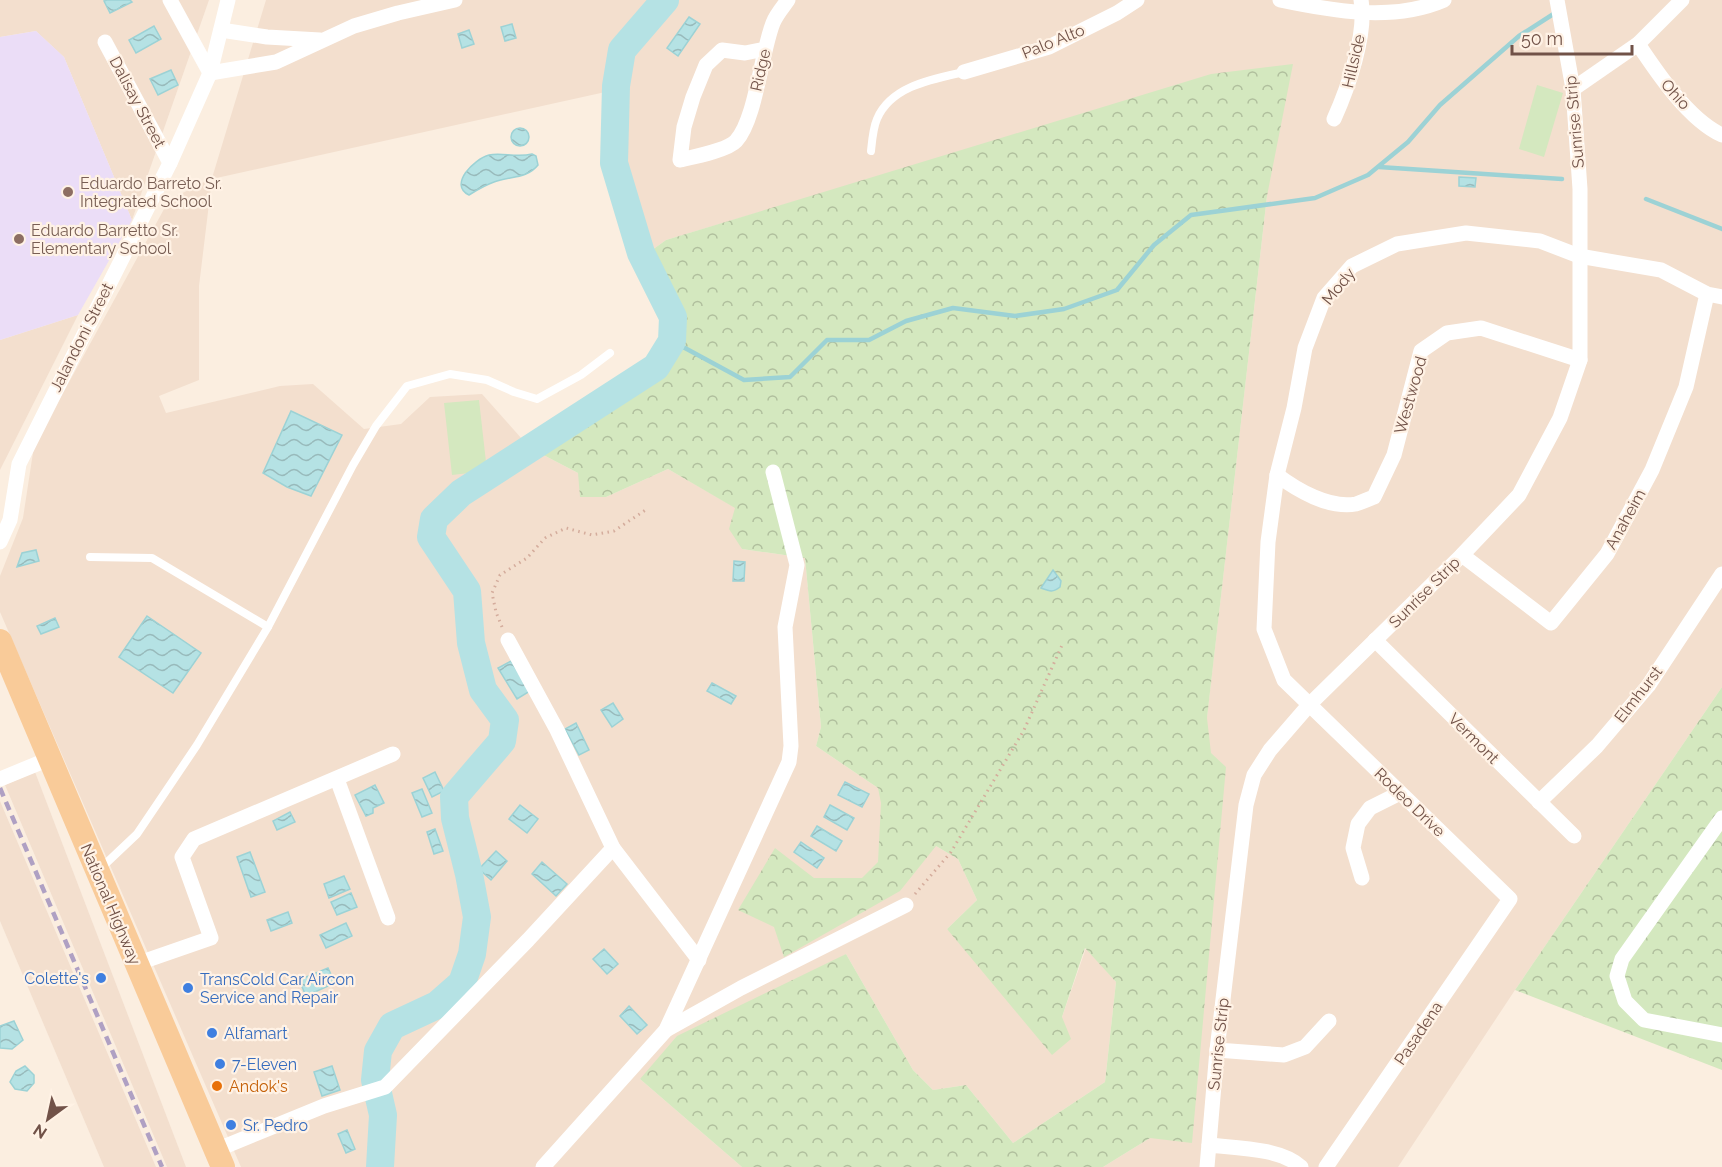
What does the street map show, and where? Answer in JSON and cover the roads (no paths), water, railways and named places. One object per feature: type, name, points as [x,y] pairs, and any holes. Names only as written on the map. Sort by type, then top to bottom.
[{"type":"main road","name":"National Highway","points":[[0,641],[219,1159]]},
{"type":"street","points":[[170,0],[210,73],[276,62],[354,26],[455,0]]},
{"type":"street","name":"Jalandoni Street","points":[[0,542],[10,520],[19,464],[170,163],[210,73],[228,0]]},
{"type":"street","name":"Ridge","points":[[765,49],[745,53],[722,50],[706,65],[684,127],[680,160],[703,155],[735,142],[748,121],[773,20],[788,0]]},
{"type":"street","name":"Palo Alto","points":[[964,72],[1049,47],[1137,0]]},
{"type":"street","points":[[1280,0],[1318,8],[1362,6]]},
{"type":"street","points":[[1339,0],[1401,12],[1444,0]]},
{"type":"street","points":[[1573,89],[1638,44],[1682,0]]},
{"type":"street","name":"Hillside","points":[[1334,119],[1347,89],[1360,35],[1362,6]]},
{"type":"street","name":"Sunrise Strip","points":[[1207,1167],[1217,1050],[1246,805],[1254,775],[1270,750],[1309,705],[1462,555],[1519,495],[1560,418],[1580,360],[1580,183],[1573,89],[1559,8]]},
{"type":"street","points":[[221,30],[267,37],[320,40]]},
{"type":"street","name":"Dalisay Street","points":[[105,42],[170,163]]},
{"type":"street","name":"Ohio","points":[[1638,44],[1660,76],[1684,104],[1714,132],[1722,135]]},
{"type":"street","name":"Mody","points":[[1309,705],[1284,680],[1264,629],[1268,542],[1277,475],[1294,408],[1305,348],[1324,298],[1352,266],[1397,244],[1466,232],[1540,241],[1579,256],[1661,270],[1715,296]]},
{"type":"street","name":"Anaheim","points":[[1462,555],[1551,623],[1607,554],[1652,470],[1686,387],[1715,296]]},
{"type":"street","name":"Westwood","points":[[1277,475],[1298,491],[1329,502],[1355,504],[1374,497],[1394,455],[1421,351],[1447,333],[1481,328],[1580,360]]},
{"type":"street","points":[[543,1167],[666,1030],[789,762],[791,746],[785,627],[797,565],[773,472]]},
{"type":"street","name":"Elmhurst","points":[[1539,802],[1597,746],[1648,686],[1722,574]]},
{"type":"street","points":[[508,640],[556,730],[613,848],[699,960]]},
{"type":"street","name":"Vermont","points":[[1375,640],[1574,836]]},
{"type":"street","name":"Rodeo Drive","points":[[1309,705],[1510,899]]},
{"type":"street","points":[[136,964],[211,938],[182,857],[194,840],[393,754]]},
{"type":"street","points":[[0,778],[49,759]]},
{"type":"street","points":[[337,778],[388,918]]},
{"type":"street","points":[[1362,878],[1353,848],[1358,824],[1370,808],[1400,793]]},
{"type":"street","points":[[1722,818],[1622,959],[1617,976],[1625,1001],[1644,1020],[1722,1035]]},
{"type":"street","points":[[219,1159],[324,1106],[378,1089],[528,940],[613,848]]},
{"type":"street","name":"Pasadena","points":[[1326,1167],[1510,899]]},
{"type":"street","points":[[666,1030],[741,988],[906,905]]},
{"type":"street","points":[[1217,1050],[1284,1055],[1305,1047],[1329,1021]]},
{"type":"street","points":[[1209,1145],[1264,1151],[1296,1162],[1301,1167]]},
{"type":"lane","points":[[871,151],[877,119],[890,101],[904,89],[964,72]]},
{"type":"lane","points":[[97,872],[137,834],[197,745],[268,627],[352,465],[376,426],[407,386],[450,374],[487,381],[537,399],[581,375],[610,353]]},
{"type":"lane","points":[[90,557],[152,558],[268,627]]},
{"type":"water","points":[[130,0],[132,2],[110,13],[104,1]]},
{"type":"water","points":[[689,17],[700,24],[678,56],[667,48]]},
{"type":"water","points":[[512,24],[516,38],[505,41],[501,27]]},
{"type":"water","points":[[154,26],[161,39],[136,53],[129,40]]},
{"type":"water","points":[[469,30],[474,44],[462,48],[458,34]]},
{"type":"water","points":[[171,70],[178,85],[158,95],[150,79]]},
{"type":"water","points":[[520,128],[526,131],[529,137],[526,143],[520,146],[514,143],[511,137],[514,131]]},
{"type":"water","points":[[494,154],[532,154],[536,156],[538,165],[529,173],[491,183],[469,195],[463,191],[462,179],[483,157]]},
{"type":"water","points":[[1459,177],[1476,178],[1475,187],[1459,186]]},
{"type":"water","points":[[291,411],[342,435],[311,496],[287,487],[263,473]]},
{"type":"water","points":[[36,550],[39,561],[17,567],[22,553]]},
{"type":"water","points":[[734,561],[745,562],[744,581],[733,581]]},
{"type":"water","points":[[1053,570],[1061,581],[1060,587],[1051,591],[1041,588]]},
{"type":"water","points":[[147,616],[201,653],[173,693],[119,657]]},
{"type":"water","points":[[55,618],[59,627],[41,634],[37,626]]},
{"type":"water","points":[[511,661],[530,691],[517,699],[498,668]]},
{"type":"water","points":[[712,683],[736,696],[731,704],[707,691]]},
{"type":"water","points":[[613,703],[623,719],[612,727],[601,710]]},
{"type":"water","points":[[576,723],[589,750],[579,755],[565,729]]},
{"type":"water","points":[[435,772],[444,791],[432,797],[423,778]]},
{"type":"water","points":[[845,782],[869,794],[862,807],[838,795]]},
{"type":"water","points":[[375,785],[384,803],[373,808],[373,813],[366,816],[355,795]]},
{"type":"water","points":[[422,789],[432,813],[422,817],[412,793]]},
{"type":"water","points":[[520,805],[538,819],[527,833],[509,819]]},
{"type":"water","points":[[830,805],[854,818],[847,830],[824,817]]},
{"type":"water","points":[[290,812],[295,822],[277,830],[273,821]]},
{"type":"water","points":[[817,826],[842,841],[836,851],[811,836]]},
{"type":"water","points":[[435,829],[443,851],[434,854],[427,832]]},
{"type":"water","points":[[801,842],[824,858],[817,868],[794,852]]},
{"type":"water","points":[[496,851],[507,861],[491,880],[479,869]]},
{"type":"water","points":[[250,852],[265,892],[251,897],[237,857]]},
{"type":"water","points":[[542,862],[567,884],[556,896],[532,874]]},
{"type":"water","points":[[344,876],[350,889],[329,898],[324,884]]},
{"type":"water","points":[[351,893],[357,907],[337,915],[331,902]]},
{"type":"water","points":[[288,912],[292,923],[271,931],[267,920]]},
{"type":"water","points":[[346,923],[352,936],[326,948],[320,935]]},
{"type":"water","points":[[604,949],[618,964],[607,974],[593,959]]},
{"type":"water","points":[[328,968],[335,983],[306,996],[299,980]]},
{"type":"water","points":[[629,1006],[647,1025],[637,1034],[620,1016]]},
{"type":"water","points":[[14,1021],[23,1040],[12,1049],[0,1048],[0,1026]]},
{"type":"water","points":[[25,1066],[34,1075],[34,1083],[27,1091],[15,1089],[10,1082],[16,1071]]},
{"type":"water","points":[[332,1066],[340,1090],[322,1096],[314,1072]]},
{"type":"water","points":[[347,1130],[355,1149],[346,1153],[338,1134]]},
{"type":"waterway","points":[[380,1167],[383,1115],[375,1080],[378,1051],[392,1026],[437,1005],[462,983],[472,954],[477,917],[455,818],[454,797],[502,741],[505,720],[483,690],[471,643],[467,591],[431,537],[434,519],[461,493],[656,367],[672,341],[673,317],[641,253],[614,163],[616,86],[622,50],[665,0]]},
{"type":"waterway","points":[[672,341],[744,380],[790,377],[827,340],[869,340],[906,321],[953,308],[1015,316],[1064,309],[1117,290],[1154,245],[1191,215],[1315,198],[1368,175],[1408,142],[1440,105],[1519,36],[1555,13]]},
{"type":"waterway","points":[[1379,167],[1562,179]]},
{"type":"waterway","points":[[1646,199],[1722,229]]},
{"type":"railway","points":[[0,788],[162,1167]]},
{"type":"place","name":"Eduardo Barreto Sr. Integrated School","points":[[68,192]]},
{"type":"place","name":"Eduardo Barretto Sr. Elementary School","points":[[19,239]]},
{"type":"place","name":"Colette's","points":[[101,978]]},
{"type":"place","name":"TransCold Car Aircon Service and Repair","points":[[188,988]]},
{"type":"place","name":"Alfamart","points":[[212,1033]]},
{"type":"place","name":"7-Eleven","points":[[220,1064]]},
{"type":"place","name":"Andok's","points":[[217,1086]]},
{"type":"place","name":"Sr. Pedro","points":[[231,1125]]}]
